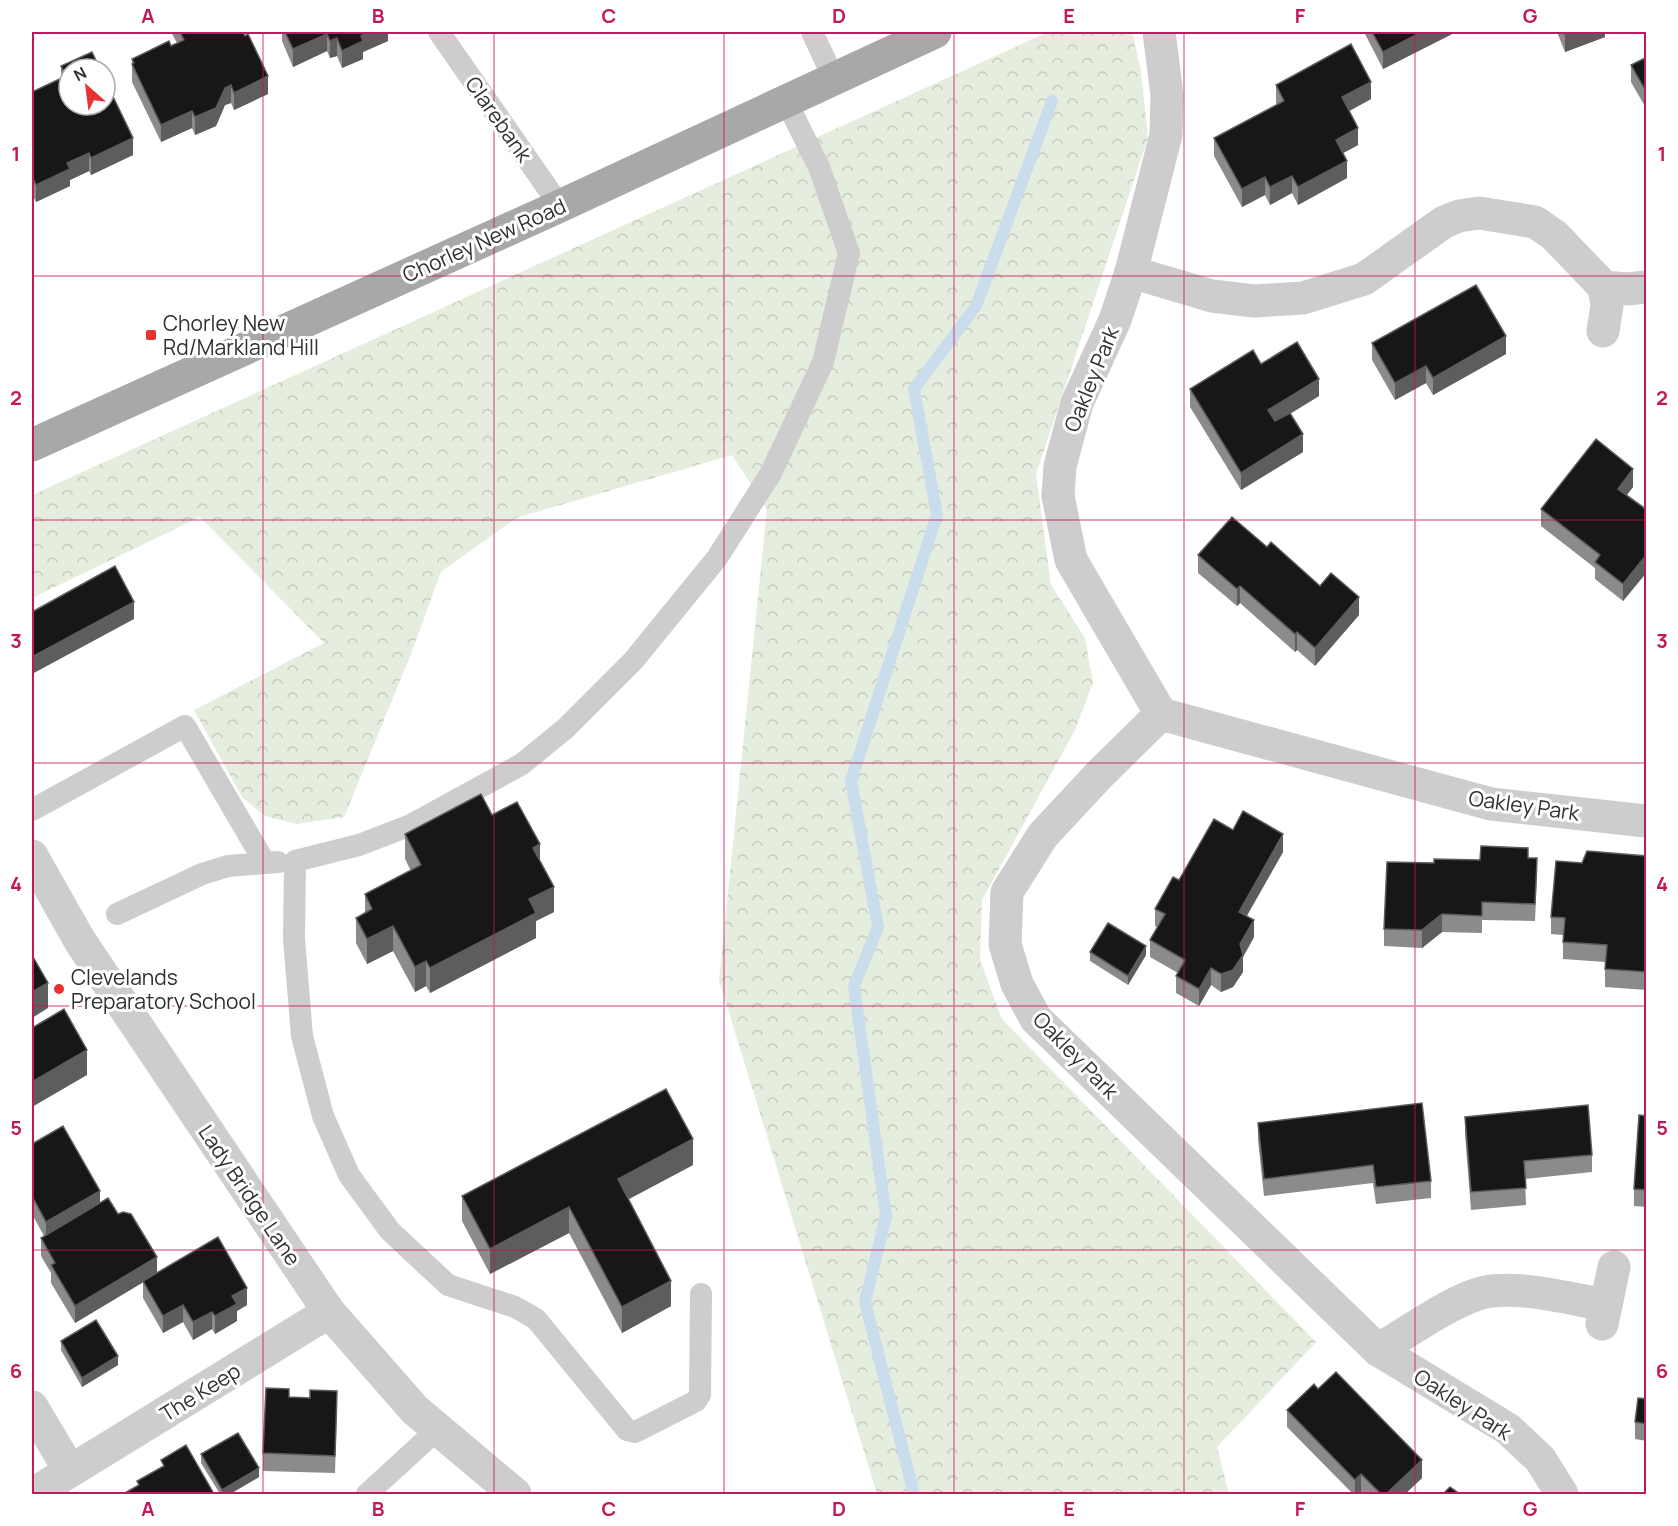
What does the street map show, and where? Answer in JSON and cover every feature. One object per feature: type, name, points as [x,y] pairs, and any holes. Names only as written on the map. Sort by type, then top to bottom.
[{"type":"main road","name":"Chorley New Road","points":[[32,445],[560,206],[935,32]]},
{"type":"street","name":"Oakley Park","points":[[1159,32],[1167,95],[1166,135],[1131,273],[1115,320],[1077,403],[1060,466],[1058,496],[1071,560],[1161,714],[1491,804],[1647,821]]},
{"type":"street","points":[[1131,273],[1212,296],[1254,301],[1302,298],[1364,279],[1444,222],[1459,216],[1479,213],[1535,222],[1554,235],[1604,287],[1607,305],[1603,331]]},
{"type":"street","points":[[1604,287],[1628,289],[1647,286]]},
{"type":"street","name":"Oakley Park","points":[[1161,714],[1043,835],[1007,892],[1005,944],[1017,984],[1036,1019],[1378,1350],[1508,1429],[1540,1459],[1562,1494]]},
{"type":"street","name":"Lady Bridge Lane","points":[[32,856],[80,940],[329,1312],[415,1410],[515,1494]]},
{"type":"street","points":[[1378,1350],[1463,1299],[1491,1291],[1518,1291],[1604,1315],[1614,1267]]},
{"type":"street","name":"The Keep","points":[[33,1494],[329,1312]]},
{"type":"street","points":[[32,1407],[70,1471]]},
{"type":"lane","name":"Clarebank","points":[[439,32],[560,206]]},
{"type":"lane","points":[[812,32],[834,79]]},
{"type":"lane","points":[[117,914],[202,874],[228,866],[295,861],[358,845],[411,825],[522,764],[566,728],[633,661],[717,558],[771,473],[823,362],[849,253],[819,167],[786,100]]},
{"type":"lane","points":[[32,810],[185,726],[265,863]]},
{"type":"lane","points":[[295,861],[294,939],[302,1036],[323,1116],[349,1175],[390,1231],[448,1285],[515,1307],[536,1319],[627,1430],[635,1432],[696,1401],[700,1395],[701,1294]]},
{"type":"lane","points":[[367,1494],[438,1430]]},
{"type":"green space","points":[[1048,32],[1132,32],[1141,71],[1148,138],[1036,474],[1051,585],[1085,638],[1093,683],[1074,732],[982,900],[980,960],[1002,1019],[1316,1342],[1217,1447],[1229,1494],[877,1494],[719,980],[767,509],[732,455],[516,518],[441,572],[411,654],[344,817],[297,824],[265,816],[242,797],[194,710],[324,643],[200,517],[32,598],[32,495]]},
{"type":"building","points":[[180,32],[243,32],[245,36],[248,34],[268,76],[234,93],[231,85],[225,88],[216,108],[195,117],[192,111],[161,125],[132,64],[134,63],[132,59],[169,41],[171,46],[184,40]]},
{"type":"building","points":[[285,32],[370,32],[361,36],[363,41],[342,51],[337,38],[330,41],[327,34],[293,49]]},
{"type":"building","points":[[1372,32],[1422,32],[1383,52]]},
{"type":"building","points":[[1351,44],[1371,82],[1342,97],[1358,128],[1336,140],[1347,161],[1298,187],[1292,176],[1270,187],[1265,177],[1242,189],[1214,138],[1284,101],[1276,85]]},
{"type":"building","points":[[92,52],[94,57],[81,57]]},
{"type":"building","points":[[1647,57],[1647,93],[1631,65]]},
{"type":"building","points":[[57,80],[57,117],[117,117],[117,105],[133,138],[91,158],[89,153],[67,163],[70,169],[36,185],[32,176],[32,92]]},
{"type":"building","points":[[1476,285],[1506,336],[1433,378],[1426,366],[1395,383],[1372,343]]},
{"type":"building","points":[[1297,342],[1319,379],[1268,410],[1275,421],[1290,413],[1303,434],[1241,473],[1190,389],[1253,350],[1261,364]]},
{"type":"building","points":[[1596,439],[1633,469],[1618,489],[1647,510],[1647,554],[1623,584],[1595,562],[1600,555],[1541,509]]},
{"type":"building","points":[[1232,517],[1267,547],[1271,542],[1320,586],[1331,573],[1359,597],[1315,648],[1297,632],[1295,634],[1240,586],[1237,589],[1198,555]]},
{"type":"building","points":[[115,566],[134,602],[32,657],[32,612]]},
{"type":"building","points":[[481,794],[492,815],[517,802],[540,844],[533,848],[554,887],[529,899],[536,913],[430,968],[426,961],[415,967],[393,926],[367,939],[356,918],[372,909],[365,894],[421,865],[405,834]]},
{"type":"building","points":[[1243,811],[1283,834],[1239,912],[1254,920],[1240,944],[1243,955],[1233,970],[1221,974],[1211,968],[1199,989],[1176,976],[1185,960],[1150,940],[1165,914],[1155,909],[1173,877],[1179,880],[1214,819],[1233,830]]},
{"type":"building","points":[[1481,846],[1528,848],[1528,858],[1537,858],[1535,904],[1482,902],[1482,916],[1442,914],[1422,930],[1384,929],[1387,862],[1434,863],[1434,859],[1480,860]]},
{"type":"building","points":[[1587,851],[1647,856],[1647,972],[1605,969],[1607,945],[1563,942],[1565,918],[1551,917],[1556,861],[1582,863]]},
{"type":"building","points":[[1108,923],[1146,946],[1128,976],[1090,952]]},
{"type":"building","points":[[32,955],[48,983],[32,992]]},
{"type":"building","points":[[64,1009],[87,1050],[32,1082],[32,1028]]},
{"type":"building","points":[[666,1089],[693,1139],[618,1179],[671,1281],[622,1307],[569,1207],[490,1249],[462,1196]]},
{"type":"building","points":[[1422,1103],[1431,1181],[1376,1187],[1373,1165],[1264,1179],[1258,1123]]},
{"type":"building","points":[[1588,1105],[1592,1155],[1524,1161],[1526,1188],[1471,1192],[1465,1117]]},
{"type":"building","points":[[1639,1115],[1647,1116],[1647,1190],[1634,1189]]},
{"type":"building","points":[[63,1126],[100,1191],[46,1222],[32,1196],[32,1144]]},
{"type":"building","points":[[108,1198],[118,1214],[123,1212],[131,1214],[157,1257],[75,1306],[51,1265],[55,1263],[41,1238]]},
{"type":"building","points":[[218,1237],[247,1288],[232,1296],[237,1304],[215,1316],[212,1312],[193,1322],[183,1305],[163,1316],[143,1281]]},
{"type":"building","points":[[96,1320],[118,1356],[82,1378],[61,1341]]},
{"type":"building","points":[[1336,1372],[1422,1460],[1386,1494],[1381,1494],[1361,1474],[1355,1480],[1287,1410],[1314,1384],[1318,1389]]},
{"type":"building","points":[[266,1388],[289,1389],[289,1397],[310,1398],[310,1390],[337,1391],[335,1456],[263,1453]]},
{"type":"building","points":[[1638,1398],[1647,1399],[1647,1424],[1635,1422]]},
{"type":"building","points":[[238,1433],[259,1468],[222,1490],[201,1454]]},
{"type":"building","points":[[186,1445],[214,1494],[123,1494],[139,1485],[137,1481],[164,1466],[161,1460]]},
{"type":"building","points":[[1450,1487],[1460,1494],[1443,1494]]},
{"type":"waterway","points":[[914,1494],[865,1302],[886,1216],[854,986],[878,927],[851,781],[937,515],[914,389],[976,306],[1052,101]]},
{"type":"place","name":"Chorley New Rd/Markland Hill","points":[[151,335]]},
{"type":"place","name":"Clevelands Preparatory School","points":[[59,989]]}]
